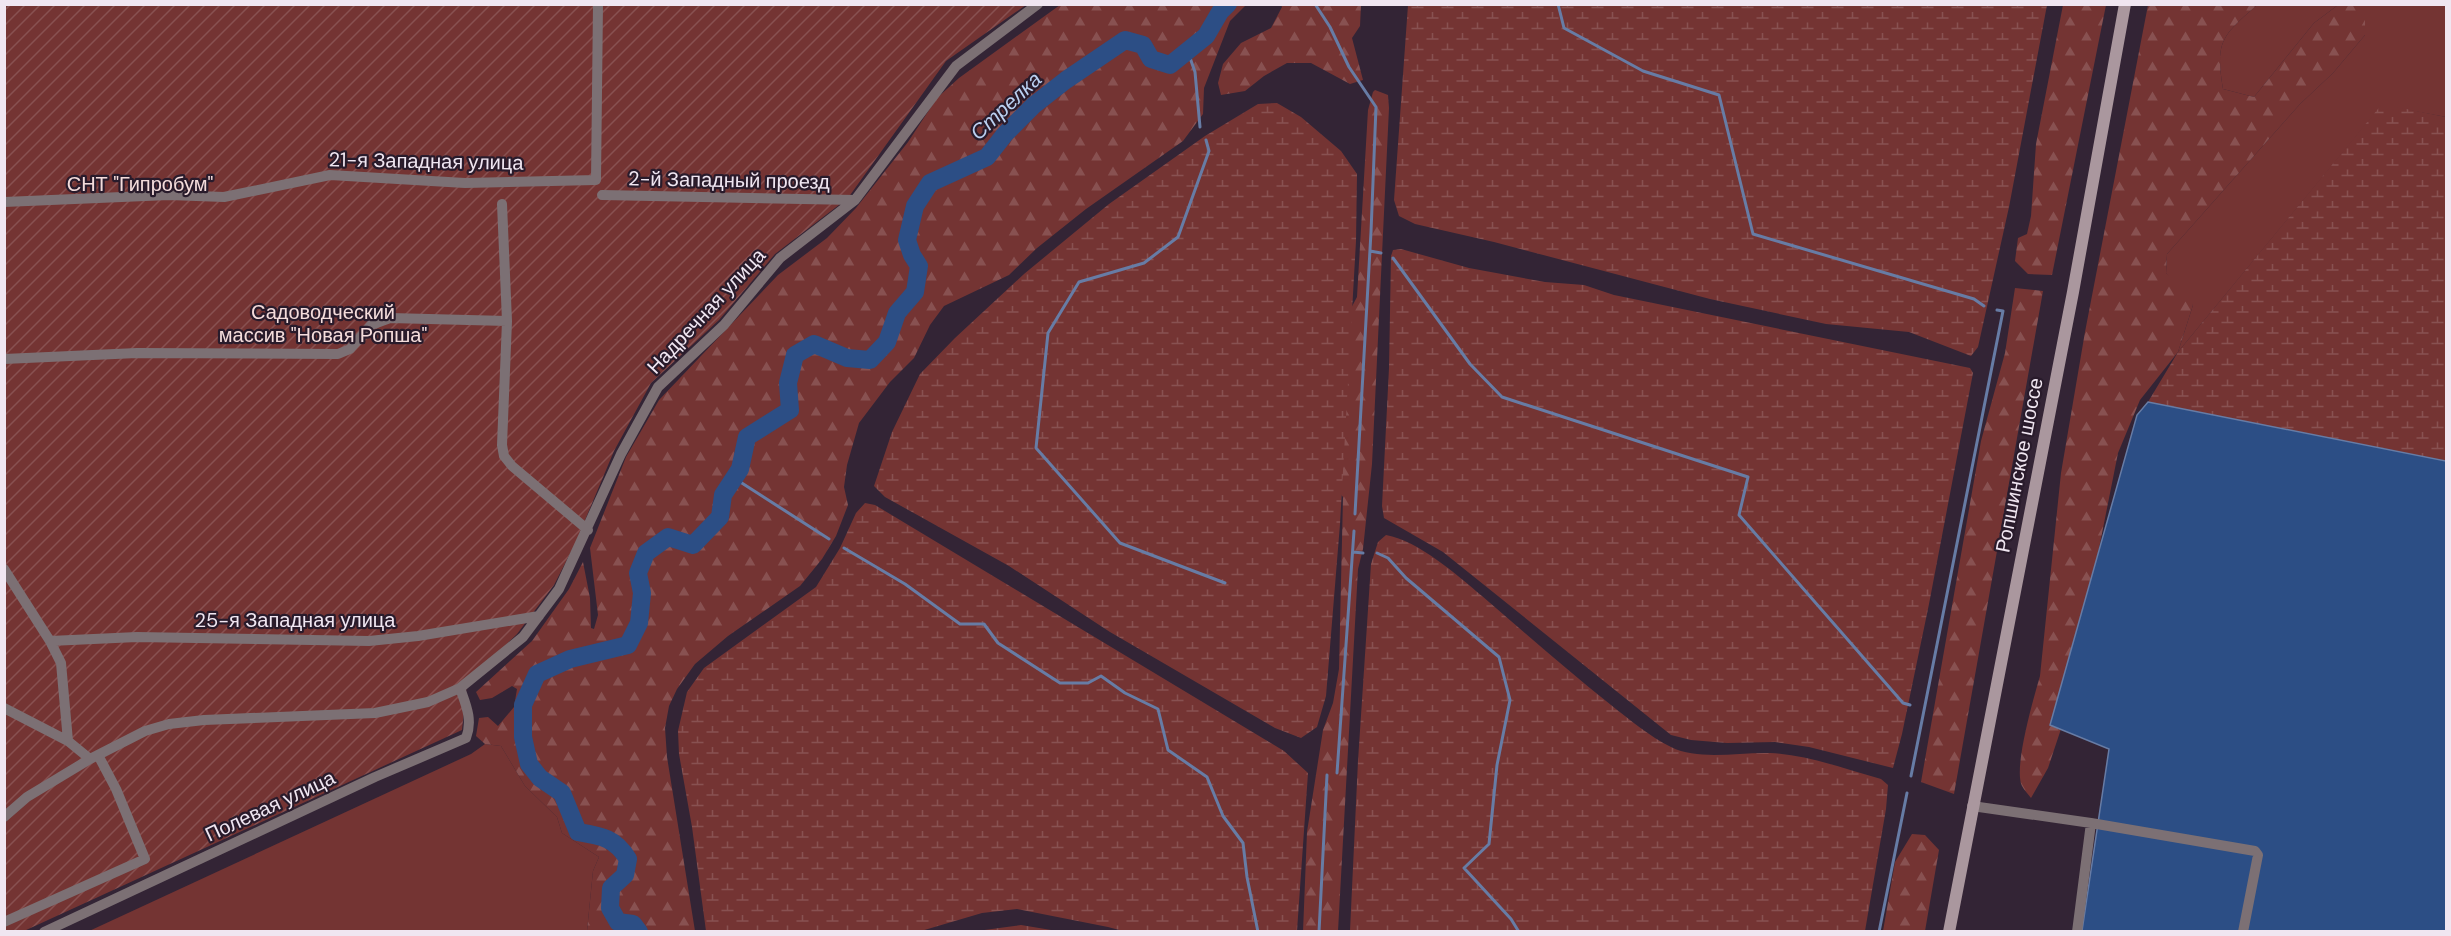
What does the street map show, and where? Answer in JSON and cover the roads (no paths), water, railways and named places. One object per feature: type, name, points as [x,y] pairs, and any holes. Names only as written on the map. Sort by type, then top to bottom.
[{"type":"main road","name":"Ропшинское шоссе","points":[[1949,932],[2073,292],[2125,4]]},
{"type":"street","name":"21-я Западная улица","points":[[4,202],[169,195],[224,197],[330,175],[465,183],[596,180],[598,4]]},
{"type":"street","name":"Надречная улица","points":[[4,817],[27,797],[94,757],[145,731],[169,724],[204,720],[375,713],[428,702],[460,688],[523,638],[560,589],[621,454],[658,387],[724,325],[780,258],[855,200],[956,66],[1038,4]]},
{"type":"street","name":"2-й Западный проезд","points":[[602,195],[855,200]]},
{"type":"street","points":[[502,204],[507,321],[502,445],[504,456],[512,466],[588,530]]},
{"type":"street","points":[[4,359],[78,358],[136,353],[311,352],[338,354],[350,350],[371,325],[390,318],[507,321]]},
{"type":"street","points":[[4,570],[50,640],[61,663],[68,741]]},
{"type":"street","name":"25-я Западная улица","points":[[50,640],[137,637],[369,641],[418,636],[539,616]]},
{"type":"street","name":"Полевая улица","points":[[44,932],[375,777],[466,738],[470,728],[469,716],[460,688]]},
{"type":"street","points":[[4,708],[94,757],[116,789],[145,859],[4,922]]},
{"type":"street","points":[[1972,806],[2091,823],[2255,851],[2258,855],[2243,932]]},
{"type":"street","points":[[2077,932],[2091,823]]},
{"type":"water","points":[[2148,402],[2446,461],[2446,931],[2082,931],[2109,749],[2050,725],[2137,415]]},
{"type":"waterway","name":"Стрелка","points":[[639,932],[633,924],[618,922],[610,908],[611,888],[625,875],[628,859],[613,842],[578,832],[562,793],[540,778],[529,764],[523,737],[523,705],[537,674],[570,659],[628,645],[639,623],[642,593],[638,573],[646,553],[668,537],[693,545],[720,517],[723,495],[740,469],[747,437],[790,410],[788,383],[795,355],[814,344],[847,358],[870,360],[887,342],[897,313],[915,292],[919,266],[907,240],[915,206],[930,183],[987,157],[1005,134],[1034,105],[1125,40],[1143,45],[1151,59],[1170,65],[1206,36],[1220,12],[1228,4]]},
{"type":"waterway","points":[[1315,4],[1330,27],[1349,67],[1376,107],[1355,514]]},
{"type":"waterway","points":[[1558,4],[1564,28],[1643,71],[1719,95],[1753,234],[1974,299],[1984,306]]},
{"type":"waterway","points":[[1188,52],[1195,72],[1200,127]]},
{"type":"waterway","points":[[1206,140],[1209,151],[1178,237],[1144,263],[1079,282],[1048,333],[1036,448],[1120,543],[1225,583]]},
{"type":"waterway","points":[[1370,251],[1381,253]]},
{"type":"waterway","points":[[1393,258],[1470,364],[1502,397],[1748,477],[1739,515],[1903,703],[1910,705]]},
{"type":"waterway","points":[[1911,776],[2003,311],[1997,310]]},
{"type":"waterway","points":[[734,478],[829,539]]},
{"type":"waterway","points":[[1337,773],[1354,531]]},
{"type":"waterway","points":[[844,548],[905,584],[960,624],[984,624],[998,643],[1060,683],[1088,683],[1101,676],[1125,693],[1158,709],[1168,750],[1207,777],[1223,816],[1243,843],[1258,932]]},
{"type":"waterway","points":[[1353,552],[1363,553]]},
{"type":"waterway","points":[[1377,553],[1388,558],[1406,578],[1499,657],[1510,700],[1497,765],[1489,844],[1464,868],[1511,919],[1519,932]]},
{"type":"waterway","points":[[1319,932],[1327,775]]},
{"type":"waterway","points":[[1879,932],[1907,793]]},
{"type":"park label","name":"СНТ \"Гипробум\"","points":[[140,184]]},
{"type":"park label","name":"Садоводческий массив \"Новая Ропша\"","points":[[323,324]]}]
